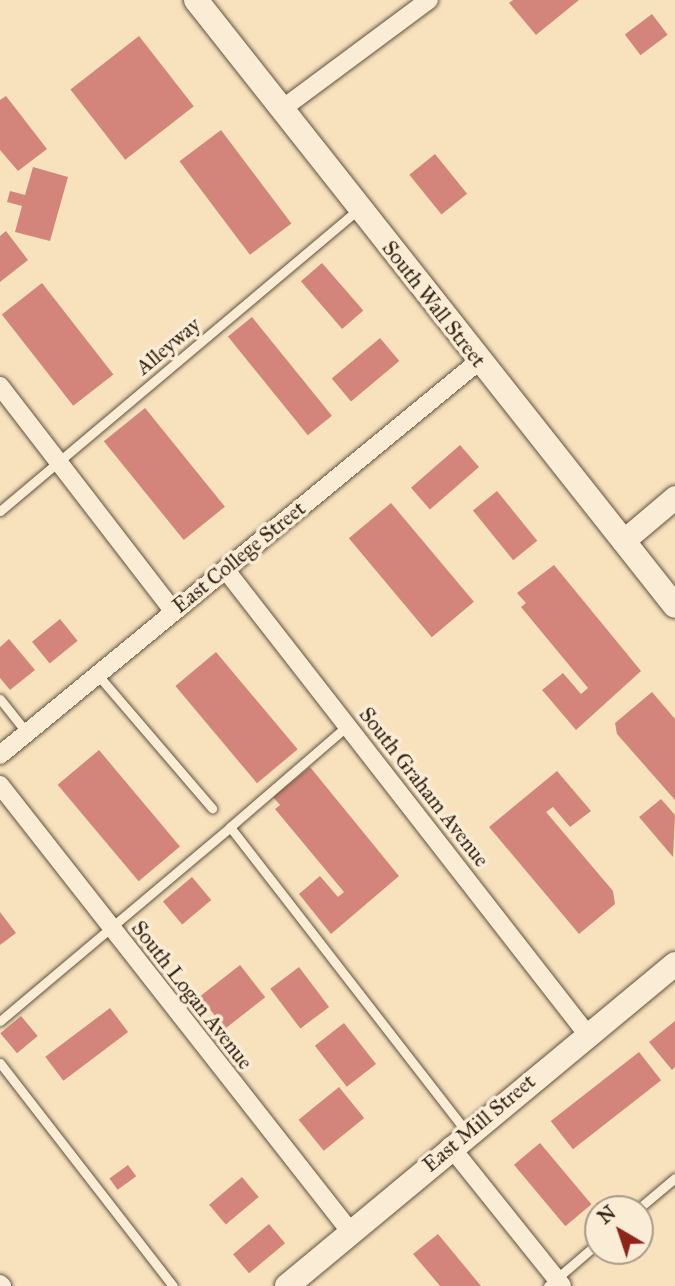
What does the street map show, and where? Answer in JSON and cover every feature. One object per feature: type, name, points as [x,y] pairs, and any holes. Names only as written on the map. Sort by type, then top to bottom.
[{"type":"main road","name":"South Wall Street","points":[[196,0],[675,606]]},
{"type":"main road","name":"East Mill Street","points":[[287,1286],[458,1140],[675,964]]},
{"type":"street","points":[[282,109],[429,0]]},
{"type":"street","name":"East College Street","points":[[0,755],[479,361]]},
{"type":"street","points":[[0,386],[173,611]]},
{"type":"street","points":[[623,541],[675,497]]},
{"type":"street","name":"South Graham Avenue","points":[[225,569],[587,1034]]},
{"type":"street","name":"South Logan Avenue","points":[[0,785],[351,1231]]},
{"type":"street","points":[[458,1140],[555,1283]]},
{"type":"lane","name":"Alleyway","points":[[0,511],[359,208]]},
{"type":"lane","points":[[97,674],[212,808]]},
{"type":"lane","points":[[0,699],[27,733]]},
{"type":"lane","points":[[0,1021],[347,726]]},
{"type":"lane","points":[[230,827],[458,1140]]},
{"type":"lane","points":[[0,1063],[173,1286]]},
{"type":"lane","points":[[654,1196],[675,1178]]},
{"type":"lane","points":[[555,1283],[584,1256]]},
{"type":"building","points":[[513,0],[579,0],[536,35],[509,3]]},
{"type":"building","points":[[652,14],[668,35],[640,55],[625,34]]},
{"type":"building","points":[[139,36],[194,106],[125,160],[70,90]]},
{"type":"building","points":[[6,96],[47,149],[18,171],[0,150],[0,100]]},
{"type":"building","points":[[221,130],[291,223],[250,255],[179,161]]},
{"type":"building","points":[[435,154],[467,194],[441,214],[409,175]]},
{"type":"building","points":[[33,167],[68,177],[50,241],[15,232],[22,206],[7,202],[10,191],[25,195]]},
{"type":"building","points":[[6,231],[28,260],[0,282],[0,236]]},
{"type":"building","points":[[322,263],[363,311],[342,329],[301,281]]},
{"type":"building","points":[[42,283],[113,374],[73,406],[2,314]]},
{"type":"building","points":[[252,317],[332,416],[308,435],[228,337]]},
{"type":"building","points":[[380,338],[399,361],[351,401],[332,378]]},
{"type":"building","points":[[145,408],[225,507],[184,540],[104,441]]},
{"type":"building","points":[[460,445],[479,467],[430,510],[411,488]]},
{"type":"building","points":[[497,491],[537,541],[513,560],[473,511]]},
{"type":"building","points":[[391,503],[474,602],[432,637],[349,538]]},
{"type":"building","points":[[554,565],[641,671],[576,730],[542,690],[563,673],[581,694],[588,688],[521,607],[526,603],[517,593]]},
{"type":"building","points":[[60,619],[78,641],[50,663],[32,642]]},
{"type":"building","points":[[9,639],[35,670],[10,690],[0,678],[0,647]]},
{"type":"building","points":[[216,652],[298,749],[257,783],[175,686]]},
{"type":"building","points":[[652,692],[675,719],[675,800],[617,734],[615,723]]},
{"type":"building","points":[[99,750],[180,847],[139,881],[58,785]]},
{"type":"building","points":[[310,767],[399,876],[331,934],[299,894],[320,876],[338,897],[344,892],[275,809],[280,805],[273,797]]},
{"type":"building","points":[[557,771],[591,811],[570,827],[553,807],[546,812],[613,891],[615,904],[579,934],[489,827]]},
{"type":"building","points":[[661,799],[675,815],[673,857],[639,817]]},
{"type":"building","points":[[192,877],[211,900],[182,924],[163,901]]},
{"type":"building","points":[[0,912],[16,933],[0,945]]},
{"type":"building","points":[[240,965],[265,997],[225,1029],[200,996]]},
{"type":"building","points":[[299,967],[329,1007],[300,1029],[270,989]]},
{"type":"building","points":[[110,1008],[128,1032],[63,1081],[45,1057]]},
{"type":"building","points":[[21,1016],[38,1036],[17,1053],[0,1033]]},
{"type":"building","points":[[675,1021],[675,1067],[672,1070],[649,1042]]},
{"type":"building","points":[[344,1023],[376,1064],[347,1087],[315,1046]]},
{"type":"building","points":[[639,1052],[661,1080],[573,1149],[551,1121]]},
{"type":"building","points":[[339,1087],[364,1118],[324,1151],[299,1120]]},
{"type":"building","points":[[540,1143],[584,1195],[584,1211],[565,1226],[514,1165]]},
{"type":"building","points":[[128,1165],[136,1176],[118,1190],[109,1179]]},
{"type":"building","points":[[242,1177],[259,1197],[226,1225],[209,1205]]},
{"type":"building","points":[[269,1224],[285,1243],[249,1273],[233,1254]]},
{"type":"building","points":[[438,1234],[481,1286],[440,1286],[413,1254]]}]
